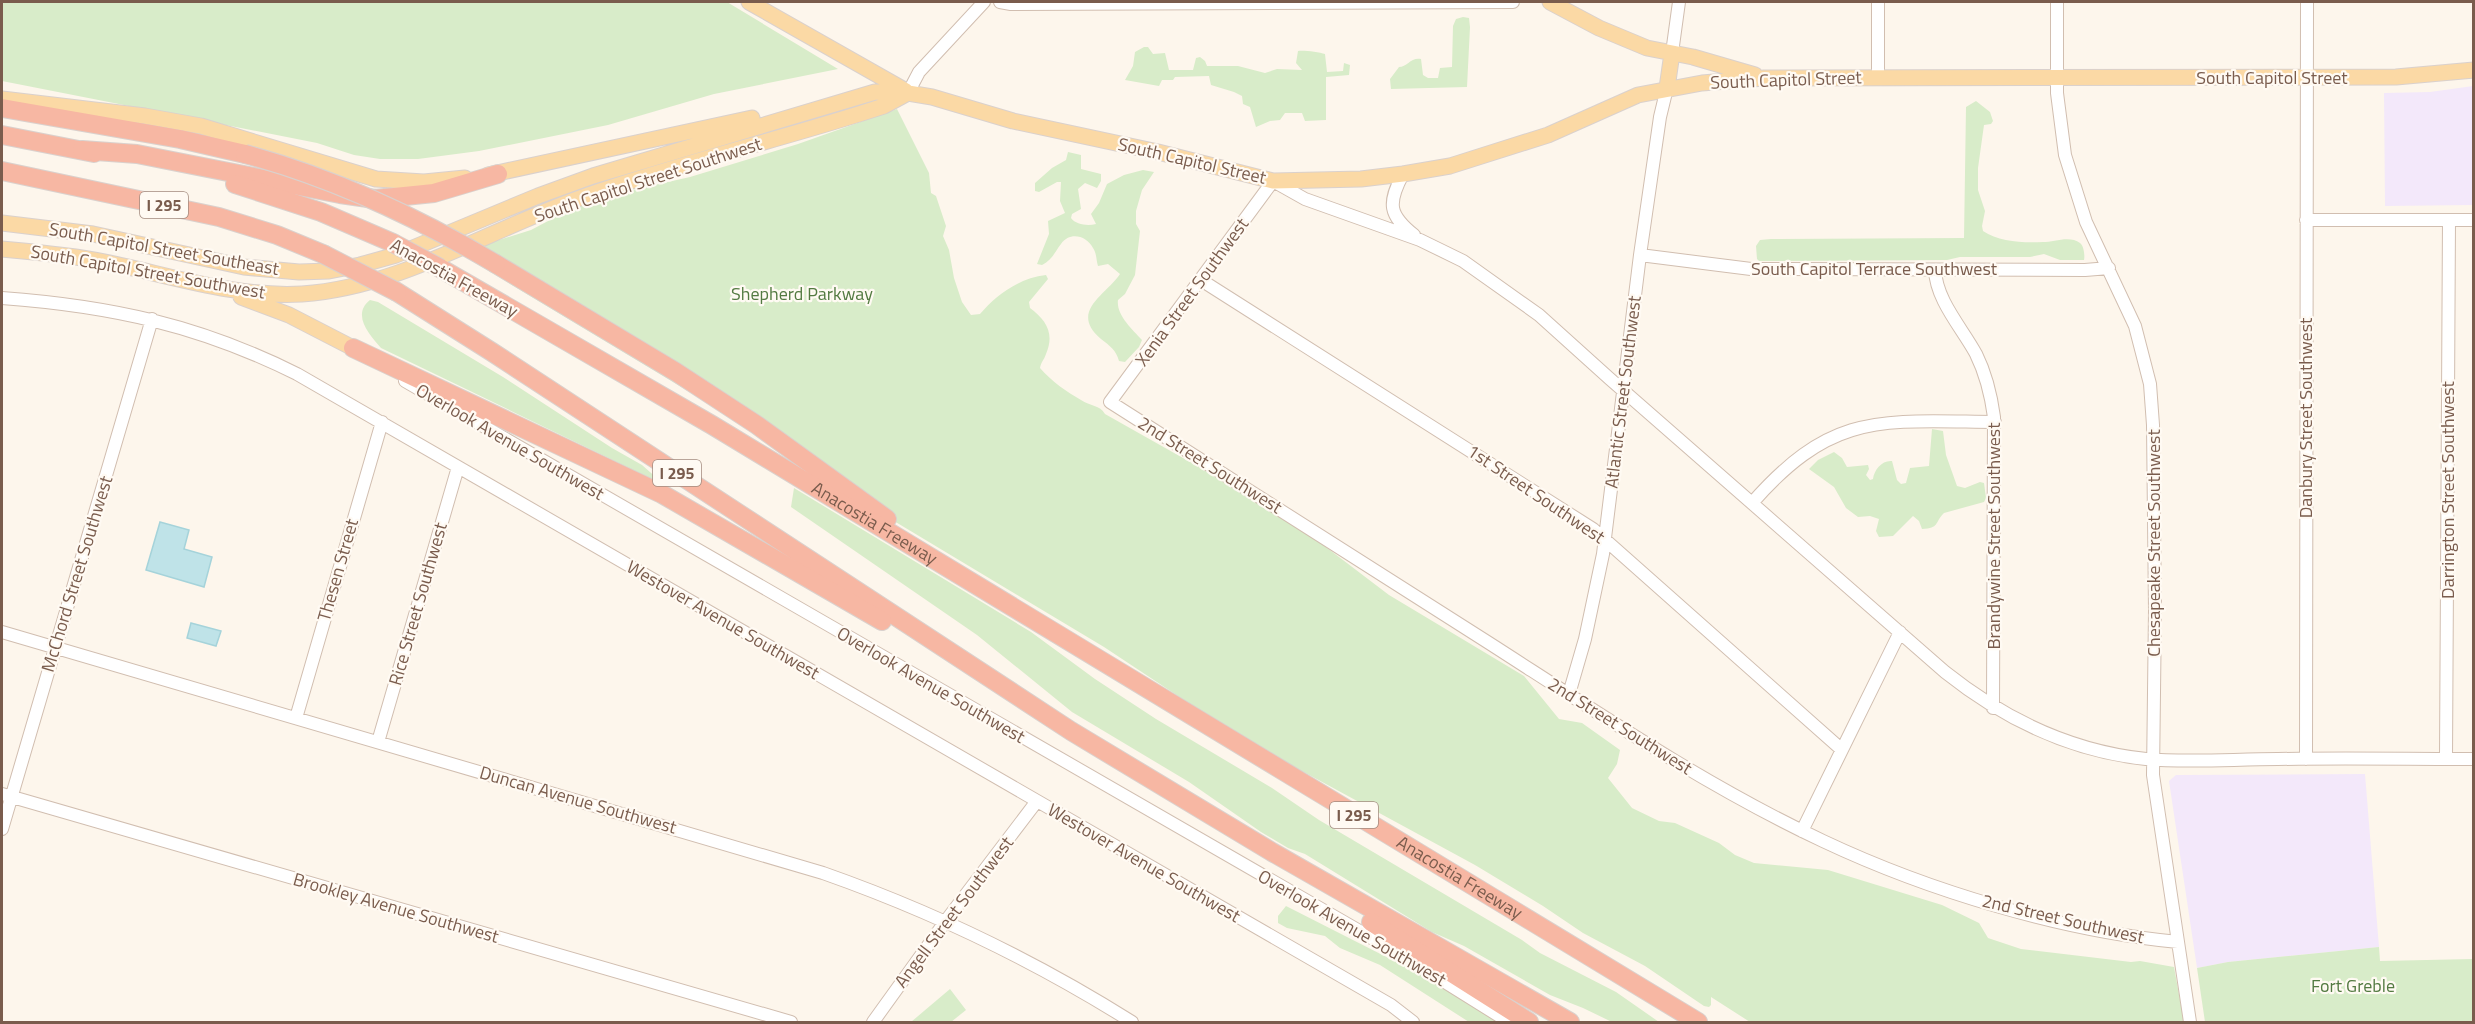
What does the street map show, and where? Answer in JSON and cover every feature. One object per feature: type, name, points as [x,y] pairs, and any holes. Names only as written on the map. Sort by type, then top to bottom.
[{"type":"highway","points":[[2,108],[160,136],[245,154],[290,167],[383,204],[441,232],[650,355],[731,408],[881,515],[954,562],[1010,607]]},
{"type":"highway","name":"Anacostia Freeway","points":[[2,135],[82,150],[265,192],[321,212],[393,243],[686,410],[1698,1023]]},
{"type":"highway","points":[[82,150],[137,154],[375,199],[434,193],[498,174]]},
{"type":"highway","name":"I 295","points":[[2,171],[219,217],[277,235],[323,254],[397,292],[1071,731],[1272,852],[1569,1023]]},
{"type":"highway","points":[[2,178],[47,180]]},
{"type":"highway","points":[[353,348],[662,494],[901,632],[957,657]]},
{"type":"highway","points":[[1272,852],[1327,894],[1529,1023]]},
{"type":"main road","points":[[749,2],[908,93]]},
{"type":"main road","points":[[1550,2],[1610,33],[1647,48],[1764,78]]},
{"type":"main road","points":[[1668,88],[1672,53]]},
{"type":"main road","name":"South Capitol Street","points":[[908,93],[932,97],[1013,121],[1158,152],[1273,181],[1361,178],[1450,166],[1548,135],[1638,95],[1702,83],[1764,78],[2396,77],[2474,70]]},
{"type":"main road","name":"South Capitol Street Southeast","points":[[2,223],[93,234],[244,267],[299,272],[329,271],[369,263],[404,252],[575,182],[868,93],[908,93]]},
{"type":"main road","name":"South Capitol Street Southwest","points":[[2,249],[96,260],[183,281],[254,292],[314,293],[351,286],[404,271],[579,198],[884,106],[908,93]]},
{"type":"main road","points":[[2,99],[145,116],[194,125],[247,138],[376,179],[437,181],[498,174],[755,118],[803,112]]},
{"type":"main road","points":[[183,281],[275,309],[353,348]]},
{"type":"street","points":[[908,93],[919,72],[984,2]]},
{"type":"street","points":[[1000,2],[1011,4],[1513,2]]},
{"type":"street","points":[[1672,53],[1679,2]]},
{"type":"street","points":[[1878,2],[1878,78]]},
{"type":"street","name":"Chesapeake Street Southwest","points":[[2057,2],[2057,78],[2060,125],[2072,181],[2086,222],[2136,326],[2151,398],[2155,610],[2153,759],[2155,788],[2190,1023]]},
{"type":"street","name":"Danbury Street Southwest","points":[[2306,759],[2307,2]]},
{"type":"street","name":"Atlantic Street Southwest","points":[[1569,694],[1585,639],[1605,540],[1640,255],[1660,117],[1668,88]]},
{"type":"street","points":[[1403,174],[1396,187],[1393,214],[1399,223],[1420,240]]},
{"type":"street","points":[[1273,181],[1305,199],[1420,240],[1463,261],[1507,290],[1556,330],[1945,672],[1994,708],[2040,733],[2102,752],[2153,759],[2474,759]]},
{"type":"street","name":"Xenia Street Southwest","points":[[1110,402],[1273,181]]},
{"type":"street","points":[[2306,220],[2474,220]]},
{"type":"street","name":"Darrington Street Southwest","points":[[2446,759],[2449,220]]},
{"type":"street","name":"South Capitol Terrace Southwest","points":[[1640,255],[1751,269],[2085,270],[2109,268]]},
{"type":"street","name":"Brandywine Street Southwest","points":[[1935,270],[1939,290],[1984,373],[1995,422],[1994,708]]},
{"type":"street","name":"1st Street Southwest","points":[[1201,280],[1580,520],[1841,748]]},
{"type":"street","name":"Westover Avenue Southwest","points":[[2,298],[75,305],[152,319],[213,336],[266,358],[382,422],[1391,1005],[1413,1023]]},
{"type":"street","name":"McChord Street Southwest","points":[[2,829],[6,795],[56,648],[152,319]]},
{"type":"street","name":"Overlook Avenue Southwest","points":[[353,348],[435,399],[1408,959],[1509,1023]]},
{"type":"street","name":"2nd Street Southwest","points":[[1110,402],[1692,771],[1802,831],[1886,868],[1985,902],[2082,926],[2178,942]]},
{"type":"street","name":"Thesen Street","points":[[296,718],[382,422]]},
{"type":"street","points":[[1752,503],[1776,476],[1804,452],[1848,430],[1893,422],[1995,422]]},
{"type":"street","name":"Rice Street Southwest","points":[[378,742],[458,466]]},
{"type":"street","name":"Duncan Avenue Southwest","points":[[2,632],[823,873],[878,893],[1020,958],[1132,1023]]},
{"type":"street","points":[[1802,831],[1900,632]]},
{"type":"street","name":"Brookley Avenue Southwest","points":[[6,795],[791,1023]]},
{"type":"street","name":"Angell Street Southwest","points":[[873,1023],[945,922],[1037,801]]},
{"type":"shaded area","points":[[2473,86],[2473,205],[2385,206],[2384,93],[2430,92]]},
{"type":"shaded area","points":[[2365,774],[2379,947],[2228,962],[2197,968],[2169,781],[2176,775]]},
{"type":"green space","points":[[2,2],[727,2],[838,69],[714,94],[608,125],[479,151],[418,159],[380,159],[354,155],[317,143],[2,81]]},
{"type":"green space","points":[[1469,18],[1470,27],[1467,87],[1391,89],[1390,79],[1399,67],[1414,59],[1421,59],[1423,75],[1428,78],[1438,78],[1440,68],[1452,67],[1453,26],[1456,19]]},
{"type":"green space","points":[[1148,47],[1153,54],[1165,53],[1169,70],[1193,70],[1196,58],[1200,57],[1207,66],[1238,66],[1265,73],[1277,69],[1302,70],[1296,63],[1298,51],[1303,51],[1325,54],[1327,72],[1343,71],[1344,63],[1350,65],[1349,75],[1326,77],[1326,120],[1305,121],[1302,113],[1285,113],[1280,120],[1270,121],[1256,127],[1250,107],[1243,104],[1242,96],[1211,85],[1209,76],[1175,77],[1173,80],[1162,80],[1159,86],[1125,80],[1133,66],[1135,52]]},
{"type":"green space","points":[[1976,101],[1990,112],[1993,121],[1991,124],[1984,125],[1978,168],[1978,190],[1985,211],[1983,231],[1996,238],[2019,242],[2072,239],[2082,246],[2084,260],[2060,260],[2044,254],[2030,257],[1960,257],[1947,260],[1759,261],[1757,259],[1756,246],[1760,240],[1964,238],[1966,107]]},
{"type":"green space","name":"Shepherd Parkway","points":[[897,109],[929,173],[931,193],[936,196],[946,226],[943,236],[949,250],[954,278],[962,302],[971,315],[980,314],[1009,288],[1046,275],[1048,279],[1029,302],[1030,308],[1041,317],[1049,333],[1049,346],[1040,368],[1049,377],[1084,402],[1098,407],[1105,414],[1206,471],[1314,538],[1389,595],[1524,676],[1559,719],[1582,723],[1620,750],[1617,764],[1608,778],[1632,808],[1659,821],[1675,823],[1719,843],[1735,855],[1754,863],[1828,870],[1942,905],[1979,923],[1988,938],[2021,949],[2131,962],[2140,961],[2174,967],[2184,1022],[1750,1022],[1711,997],[1711,1005],[1704,1006],[1645,966],[1583,933],[1475,865],[1243,739],[1104,647],[814,473],[786,450],[472,261],[477,258],[474,252],[486,244],[531,230],[588,200],[690,177],[798,144]]},
{"type":"green space","points":[[1068,152],[1081,155],[1081,169],[1101,174],[1101,181],[1097,188],[1085,183],[1078,189],[1081,209],[1072,214],[1071,218],[1082,224],[1096,224],[1091,214],[1099,203],[1107,184],[1124,175],[1143,170],[1154,172],[1142,190],[1136,211],[1136,224],[1140,231],[1135,275],[1125,294],[1118,300],[1122,316],[1142,340],[1139,347],[1125,362],[1119,361],[1112,348],[1092,329],[1088,320],[1093,304],[1120,274],[1108,264],[1098,266],[1095,252],[1087,240],[1073,236],[1061,244],[1049,260],[1042,265],[1037,264],[1049,234],[1048,221],[1065,213],[1060,201],[1061,182],[1039,192],[1035,191],[1035,183],[1052,168],[1066,160]]},
{"type":"green space","points":[[370,300],[378,302],[503,377],[642,465],[659,480],[652,479],[381,348],[364,325],[362,318],[362,312]]},
{"type":"green space","points":[[1932,429],[1943,431],[1946,455],[1957,486],[1965,488],[1980,482],[1984,483],[1986,498],[1984,502],[1944,513],[1932,527],[1922,529],[1919,521],[1913,516],[1893,536],[1879,537],[1876,531],[1879,519],[1870,516],[1858,517],[1846,508],[1834,487],[1809,469],[1818,460],[1834,452],[1842,458],[1847,467],[1868,465],[1866,475],[1870,480],[1882,464],[1892,461],[1897,480],[1901,484],[1906,483],[1910,468],[1929,466]]},
{"type":"green space","points":[[794,488],[1031,632],[1095,679],[1156,719],[1272,788],[1319,820],[1522,940],[1540,953],[1616,992],[1659,1022],[1612,1022],[1550,995],[1464,946],[1432,932],[1305,854],[1288,848],[1261,832],[1189,782],[1072,712],[977,635],[791,507]]},
{"type":"green space","points":[[1286,906],[1412,970],[1497,1022],[1469,1022],[1380,965],[1340,948],[1325,936],[1287,928],[1278,923],[1278,916]]},
{"type":"green space","name":"Fort Greble","points":[[2379,947],[2380,961],[2473,959],[2473,1022],[2205,1022],[2197,968],[2228,962]]},
{"type":"green space","points":[[950,989],[966,1010],[951,1022],[911,1022]]},
{"type":"water","points":[[160,522],[189,530],[184,549],[212,557],[204,587],[146,570]]},
{"type":"water","points":[[191,623],[221,631],[216,646],[187,638]]}]
